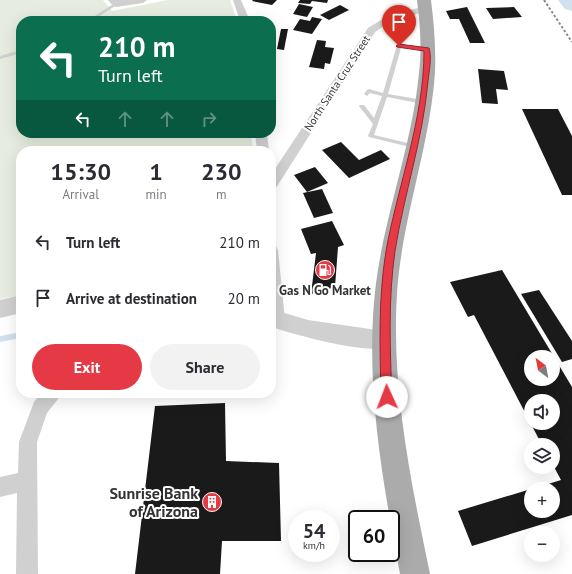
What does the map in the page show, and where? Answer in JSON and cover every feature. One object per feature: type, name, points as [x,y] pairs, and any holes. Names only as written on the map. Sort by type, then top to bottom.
[{"type":"main road","points":[[415,574],[398,487],[387,397],[384,340],[386,294],[391,251],[423,102],[427,49],[424,5]]},
{"type":"street","points":[[114,2],[143,0]]},
{"type":"street","points":[[237,0],[243,16]]},
{"type":"street","name":"North Santa Cruz Street","points":[[276,177],[371,30],[385,20],[424,5]]},
{"type":"street","points":[[0,308],[16,305]]},
{"type":"street","points":[[276,320],[308,330],[384,340]]},
{"type":"street","points":[[26,574],[28,442],[40,408],[48,398]]},
{"type":"street","points":[[0,487],[27,481]]},
{"type":"lane","points":[[96,16],[114,2]]},
{"type":"lane","points":[[414,146],[371,136],[399,46],[427,49]]},
{"type":"lane","points":[[0,58],[16,53]]},
{"type":"lane","points":[[367,94],[369,91],[423,102]]},
{"type":"lane","points":[[362,106],[375,123]]},
{"type":"shaded area","points":[[0,0],[103,0],[112,11],[168,0],[230,0],[235,16],[16,16],[16,138],[252,138],[252,146],[16,146],[16,296],[0,299]]},
{"type":"building","points":[[277,0],[272,5],[252,1]]},
{"type":"building","points":[[300,0],[328,0],[327,3],[312,1],[310,4],[298,3]]},
{"type":"building","points":[[299,4],[313,7],[307,17],[293,14]]},
{"type":"building","points":[[340,5],[349,10],[329,20],[320,15]]},
{"type":"building","points":[[467,7],[485,43],[470,43],[459,19],[450,19],[446,11]]},
{"type":"building","points":[[514,7],[522,17],[493,19],[486,8]]},
{"type":"building","points":[[312,17],[322,19],[312,34],[293,30],[300,19],[310,21]]},
{"type":"building","points":[[281,29],[288,29],[284,50],[277,49]]},
{"type":"building","points":[[317,40],[326,41],[325,47],[334,48],[330,64],[325,63],[324,69],[309,67]]},
{"type":"building","points":[[478,69],[504,71],[508,90],[496,89],[498,104],[482,103]]},
{"type":"building","points":[[522,109],[558,109],[572,136],[572,195],[562,195]]},
{"type":"building","points":[[341,142],[359,160],[381,150],[390,159],[349,178],[322,150]]},
{"type":"building","points":[[315,167],[328,183],[307,192],[294,175]]},
{"type":"building","points":[[322,189],[333,213],[314,218],[303,193]]},
{"type":"building","name":"Gas N Go Market","points":[[332,221],[344,245],[338,247],[335,287],[311,294],[316,253],[311,254],[301,229]]},
{"type":"building","points":[[502,270],[550,350],[524,350],[524,386],[560,386],[560,367],[572,387],[572,515],[537,526],[524,526],[524,530],[472,546],[458,511],[524,491],[524,518],[560,518],[560,482],[555,482],[561,480],[558,474],[560,474],[560,438],[538,438],[534,430],[560,430],[560,394],[524,394],[524,411],[474,315],[468,317],[450,282]]},
{"type":"building","points":[[539,290],[572,341],[572,359],[562,362],[560,359],[560,350],[555,350],[521,294]]},
{"type":"building","name":"Sunrise Bank of Arizona","points":[[225,403],[226,461],[279,463],[281,541],[222,541],[220,574],[135,574],[155,406]]},
{"type":"waterway","points":[[568,0],[572,5]]},
{"type":"waterway","points":[[0,339],[16,336]]},
{"type":"railway","points":[[544,0],[572,42]]},
{"type":"place","name":"Gas N Go Market","points":[[325,270]]},
{"type":"place","name":"Sunrise Bank of Arizona","points":[[212,502]]},
{"type":"route","points":[[387,397],[384,340],[386,294],[391,251],[423,102],[427,61],[427,49],[399,46]]}]
